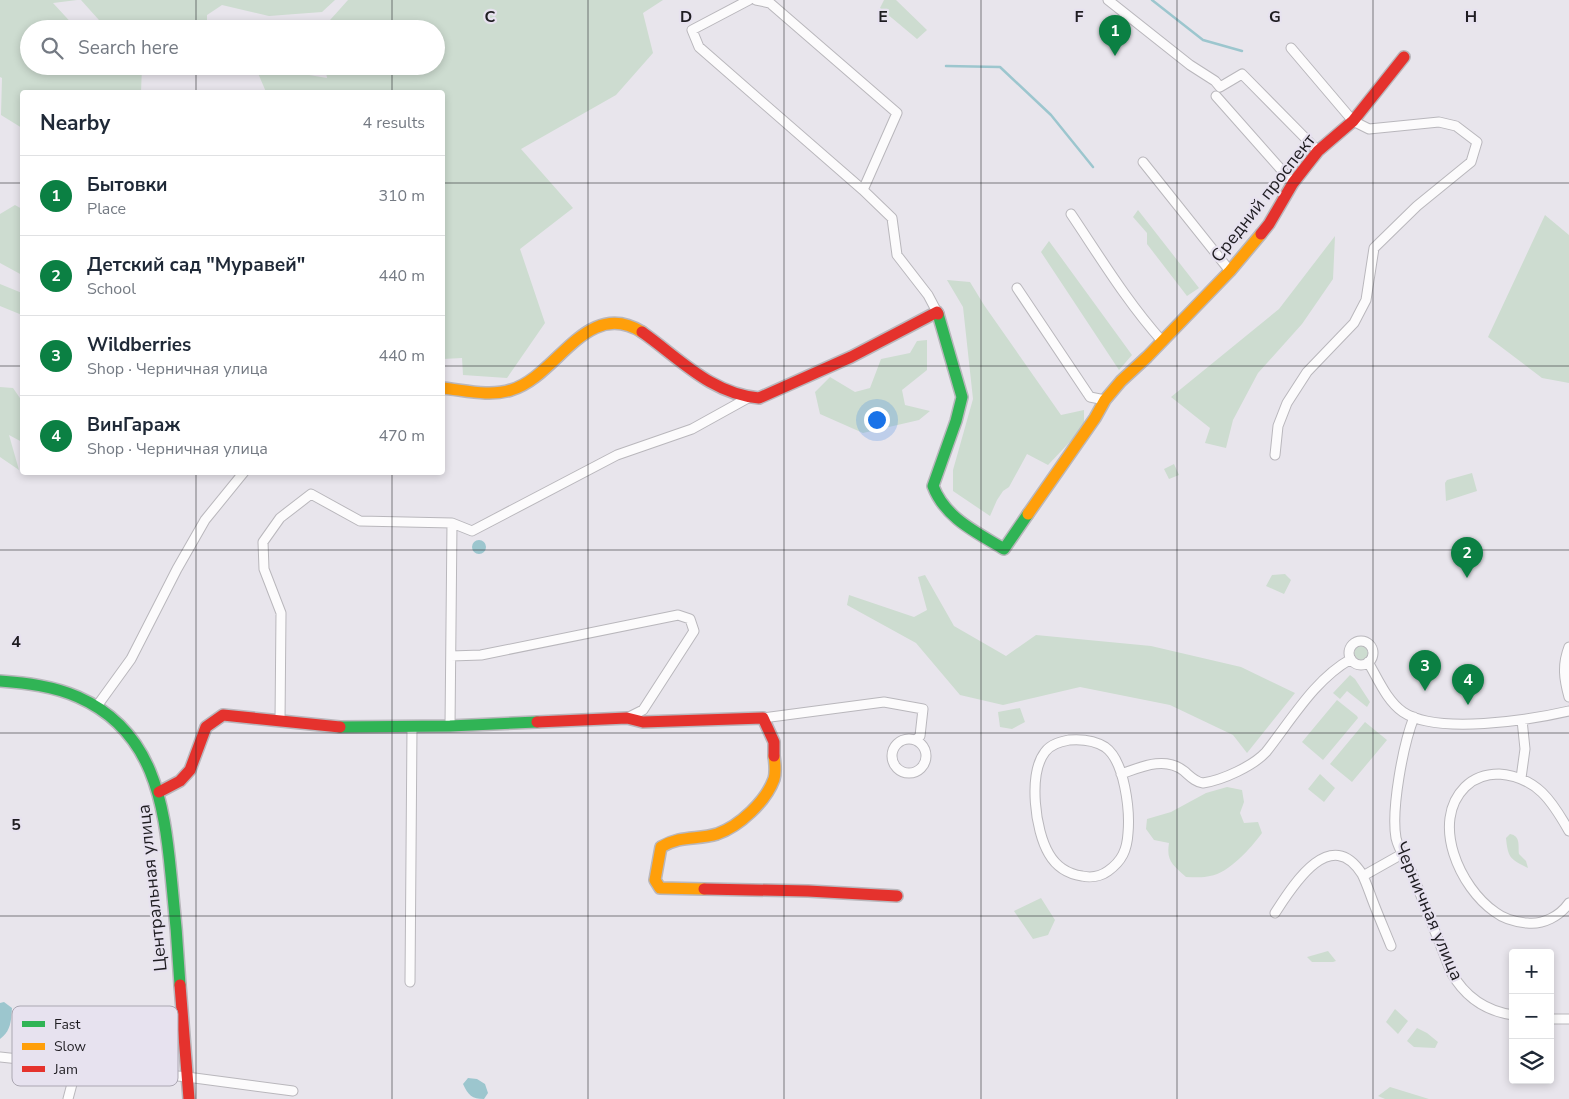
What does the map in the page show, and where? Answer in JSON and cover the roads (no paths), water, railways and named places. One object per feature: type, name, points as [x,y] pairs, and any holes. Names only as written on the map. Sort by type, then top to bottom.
[{"type":"street","points":[[445,388],[487,392],[511,390],[526,383],[587,331],[598,326],[624,324],[638,330],[704,380],[748,398],[759,398],[851,357],[937,312],[928,295],[897,255],[892,218],[863,190],[698,47],[692,30],[749,0]]},
{"type":"street","points":[[756,0],[770,3],[897,114],[863,190]]},
{"type":"street","points":[[1108,0],[1220,87],[1242,74],[1318,151]]},
{"type":"street","points":[[1275,455],[1278,426],[1287,403],[1307,372],[1354,322],[1366,300],[1374,248],[1417,206],[1471,162],[1477,142],[1456,126],[1439,122],[1369,129],[1353,121],[1291,48]]},
{"type":"street","name":"Средний проспект","points":[[937,312],[962,397],[956,421],[933,486],[935,495],[954,517],[1004,549],[1095,418],[1105,400],[1121,381],[1147,357],[1230,270],[1270,224],[1293,183],[1318,151],[1353,121],[1404,57]]},
{"type":"street","points":[[1216,96],[1293,183]]},
{"type":"street","points":[[1143,162],[1230,270]]},
{"type":"street","points":[[1072,214],[1117,283],[1162,341]]},
{"type":"street","points":[[1017,288],[1090,397],[1105,400]]},
{"type":"street","points":[[280,721],[281,613],[264,569],[263,542],[280,518],[310,494],[360,521],[452,523],[472,530],[617,454],[692,428],[748,398]]},
{"type":"street","points":[[97,706],[131,659],[177,569],[205,520],[242,475]]},
{"type":"street","points":[[450,726],[452,523]]},
{"type":"street","points":[[451,656],[481,655],[678,615],[690,619],[694,631],[689,639],[643,710],[627,718]]},
{"type":"street","points":[[1363,641],[1369,644],[1373,650],[1372,657],[1364,664],[1357,664],[1351,658],[1350,648],[1356,642],[1363,641]]},
{"type":"street","points":[[1569,647],[1563,669],[1569,697]]},
{"type":"street","points":[[1121,774],[1139,767],[1163,763],[1181,769],[1196,781],[1204,783],[1250,766],[1266,752],[1322,680],[1334,669],[1351,658]]},
{"type":"street","points":[[1368,662],[1394,703],[1403,712],[1414,717],[1446,723],[1480,724],[1522,720],[1569,711]]},
{"type":"street","name":"Центральная улица","points":[[0,681],[47,686],[69,693],[97,706],[116,721],[134,740],[146,762],[159,792],[168,841],[189,1099]]},
{"type":"street","points":[[159,792],[180,781],[190,770],[206,727],[223,715],[341,727],[412,727],[627,718],[643,722],[763,718],[884,702],[923,709],[920,736],[916,740]]},
{"type":"street","name":"Черничная улица","points":[[1414,717],[1407,739],[1396,808],[1396,838],[1451,972],[1458,984],[1481,1006],[1509,1014]]},
{"type":"street","points":[[763,718],[774,742],[775,777],[765,797],[736,825],[716,834],[672,840],[661,847],[654,880],[660,888],[808,890],[897,896]]},
{"type":"street","points":[[1520,778],[1526,749],[1522,720]]},
{"type":"street","points":[[410,982],[412,727]]},
{"type":"street","points":[[1068,740],[1087,740],[1106,748],[1113,756],[1121,774],[1126,798],[1128,830],[1125,851],[1121,859],[1104,874],[1096,876],[1086,877],[1065,871],[1050,855],[1040,833],[1036,784],[1040,761],[1045,752],[1051,746],[1068,740]]},
{"type":"street","points":[[1569,831],[1551,802],[1533,784],[1520,778],[1497,774],[1483,776],[1472,781],[1456,798],[1449,824],[1451,839],[1465,879],[1485,904],[1506,919],[1539,923],[1558,914],[1569,903]]},
{"type":"street","points":[[1363,876],[1402,854]]},
{"type":"street","points":[[1275,914],[1300,876],[1314,863],[1323,858],[1342,857],[1350,861],[1363,876],[1391,946]]},
{"type":"street","points":[[1554,1019],[1569,1019]]},
{"type":"street","points":[[178,1076],[293,1091]]},
{"type":"street","points":[[68,1099],[71,1086]]},
{"type":"water","points":[[476,540],[482,540],[486,547],[482,554],[476,554],[472,550],[472,544]]},
{"type":"water","points":[[4,1002],[12,1008],[10,1025],[4,1036],[0,1039],[0,1003]]},
{"type":"water","points":[[468,1078],[477,1079],[485,1084],[488,1093],[484,1099],[473,1097],[469,1094],[463,1084]]},
{"type":"waterway","points":[[1152,0],[1203,40],[1242,51]]},
{"type":"waterway","points":[[946,66],[1000,67],[1051,115],[1093,167]]},
{"type":"place","name":"Бытовки","points":[[1115,56]]},
{"type":"place","name":"Детский сад \"Муравей\"","points":[[1467,578]]},
{"type":"place","name":"Wildberries","points":[[1425,691]]},
{"type":"place","name":"ВинГараж","points":[[1468,705]]}]
